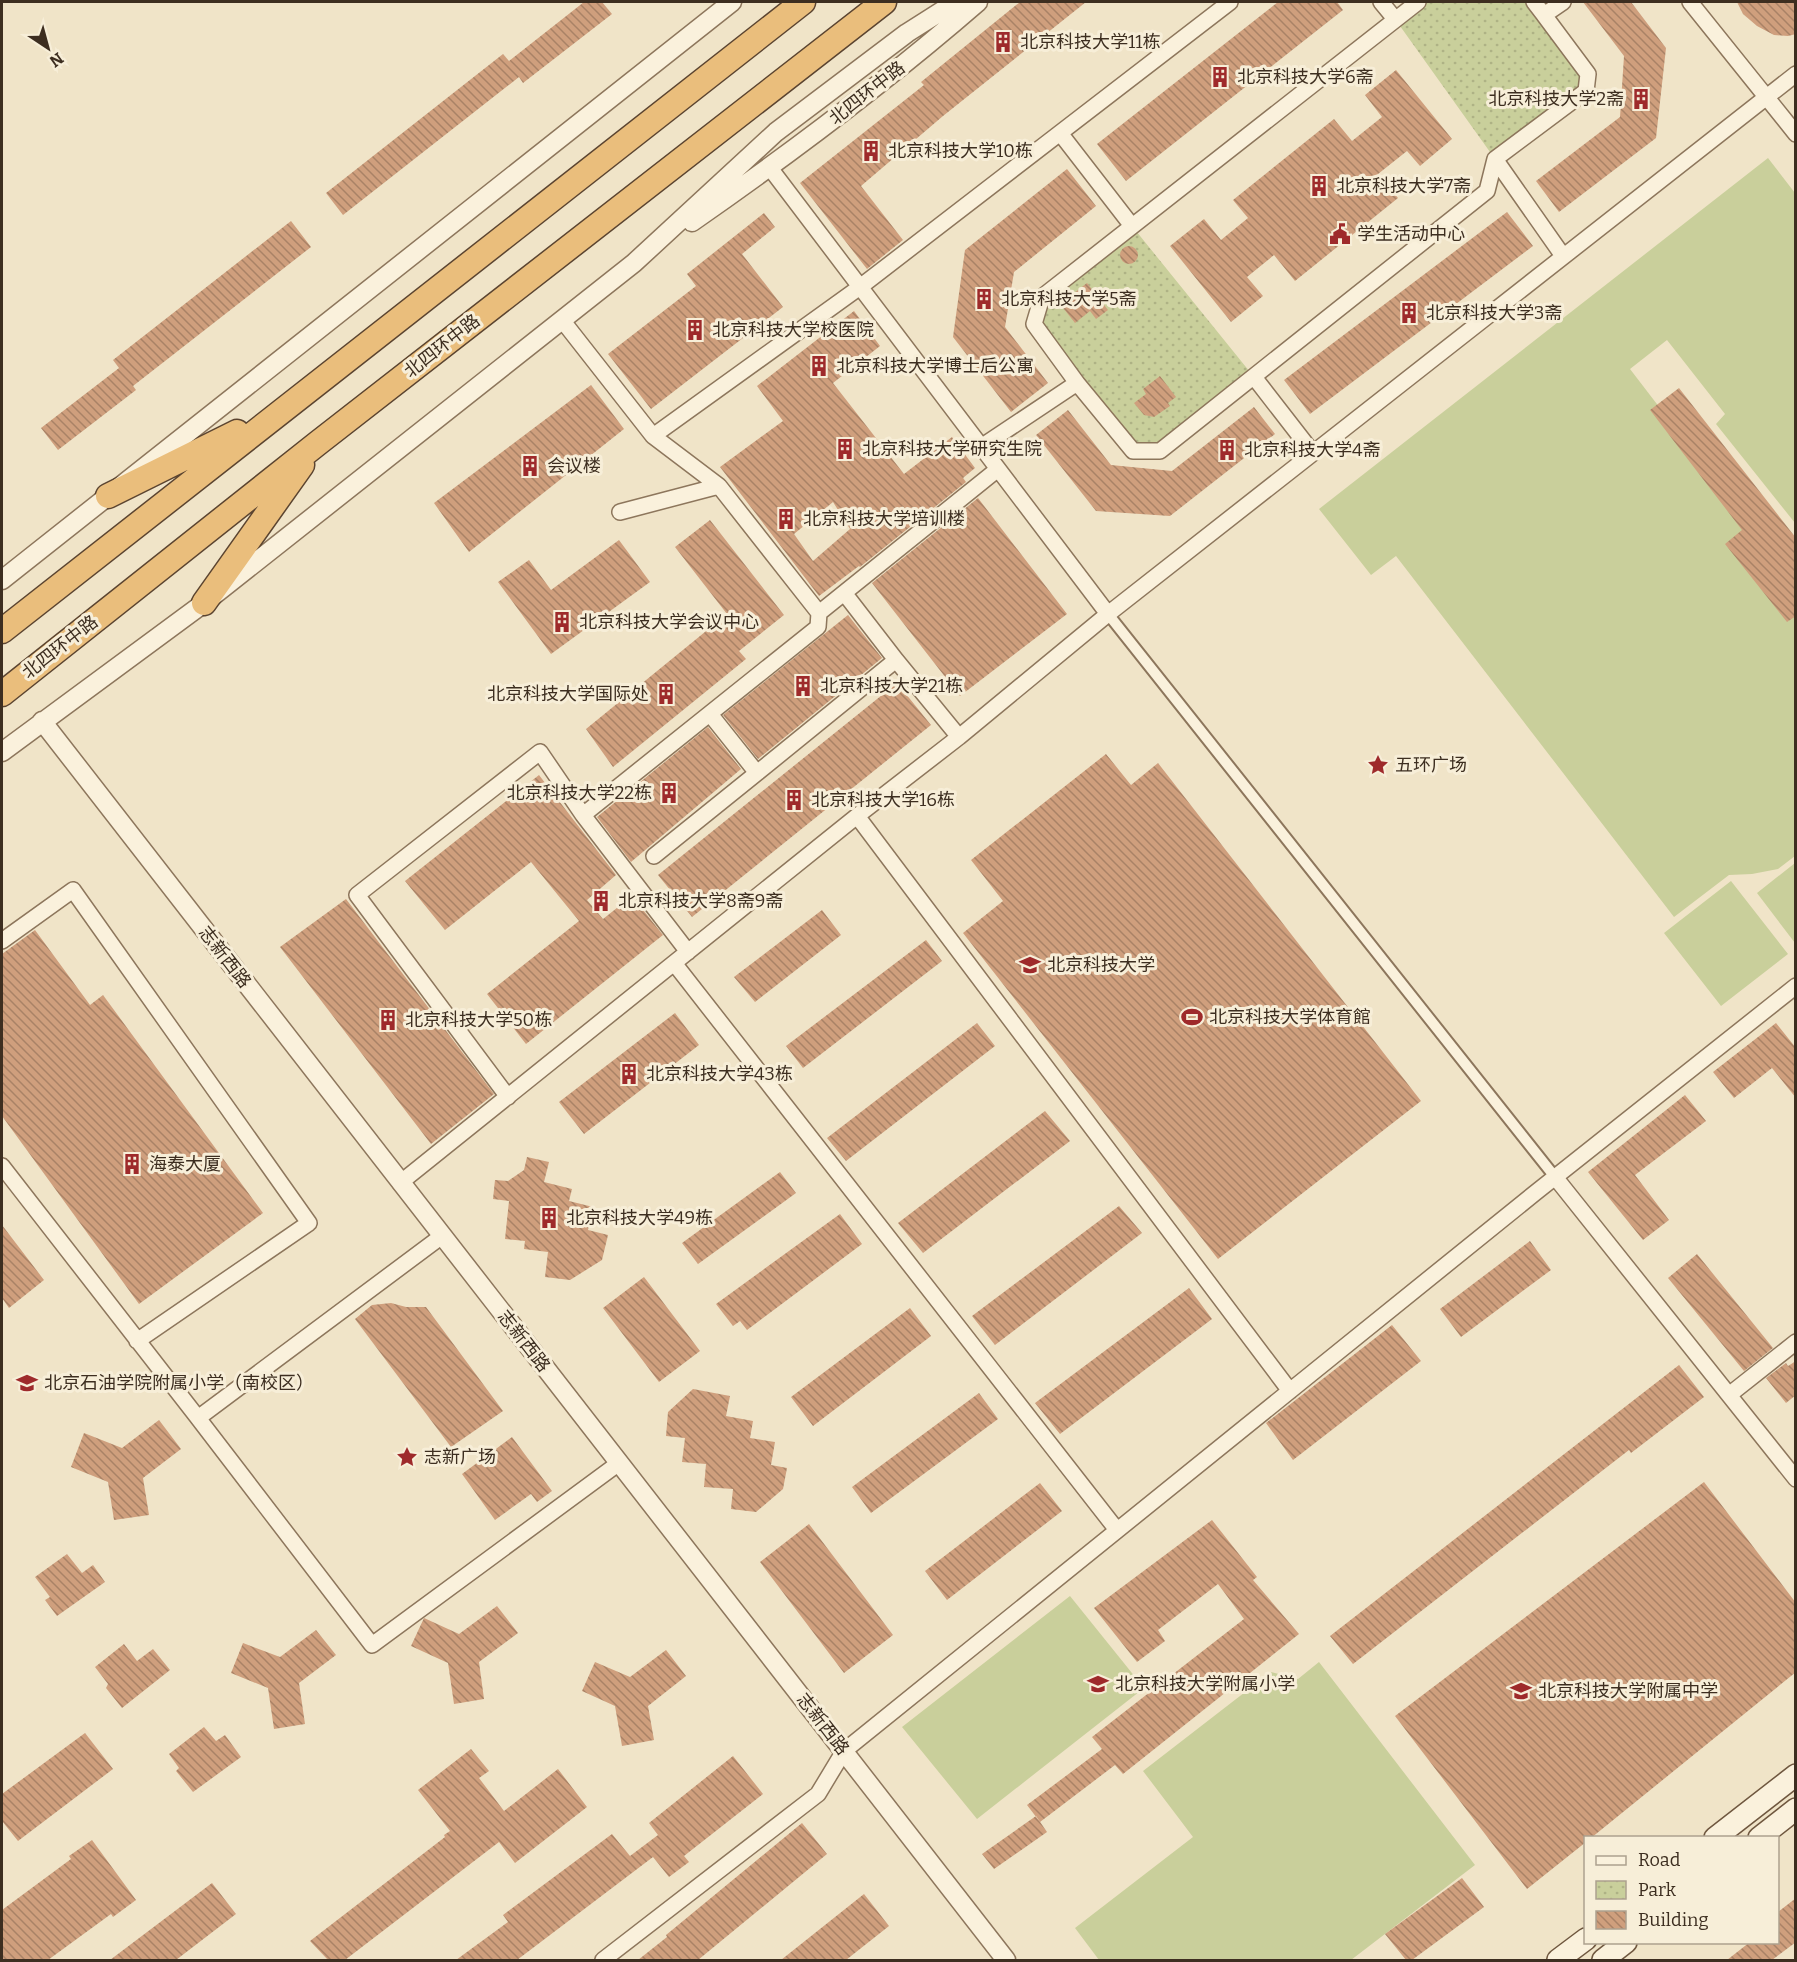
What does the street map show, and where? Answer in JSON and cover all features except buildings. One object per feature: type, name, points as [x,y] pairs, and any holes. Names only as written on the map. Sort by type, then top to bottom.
[{"type":"highway","points":[[2,631],[803,2]]},
{"type":"highway","name":"北四环中路","points":[[2,694],[318,443],[884,2]]},
{"type":"highway","points":[[108,496],[282,410]]},
{"type":"highway","points":[[204,603],[318,443]]},
{"type":"main road","points":[[1718,1836],[1796,1775]]},
{"type":"main road","points":[[1762,1836],[1796,1809]]},
{"type":"main road","points":[[1558,1960],[1584,1940]]},
{"type":"main road","points":[[1603,1960],[1623,1944]]},
{"type":"street","points":[[2,580],[732,2]]},
{"type":"street","name":"北四环中路","points":[[634,263],[776,132],[907,33],[956,2]]},
{"type":"street","name":"北四环中路","points":[[2,752],[204,603],[634,263],[770,168],[924,48],[978,2]]},
{"type":"street","points":[[652,436],[860,287],[1230,2]]},
{"type":"street","points":[[1381,2],[1395,19]]},
{"type":"street","points":[[1418,2],[1042,297],[1034,324],[1077,383],[1133,451],[1160,451],[1254,377],[1487,191],[1495,159],[1586,91],[1588,74],[1534,2]]},
{"type":"street","points":[[1544,15],[1563,2]]},
{"type":"street","points":[[1690,2],[1796,134]]},
{"type":"street","points":[[400,1183],[857,816],[959,737],[1108,614],[1796,74]]},
{"type":"street","points":[[1060,133],[1132,226]]},
{"type":"street","points":[[1495,159],[1563,256]]},
{"type":"street","points":[[770,168],[1108,614],[1796,1479]]},
{"type":"street","points":[[562,320],[652,436],[719,486],[819,613],[818,627],[583,815]]},
{"type":"street","points":[[1254,377],[1314,453]]},
{"type":"street","points":[[981,447],[1077,383]]},
{"type":"street","points":[[819,613],[998,469]]},
{"type":"street","points":[[620,512],[719,486]]},
{"type":"street","points":[[844,594],[959,737]]},
{"type":"street","points":[[654,856],[896,660]]},
{"type":"street","points":[[710,714],[758,773]]},
{"type":"street","name":"志新西路","points":[[42,721],[1006,1960]]},
{"type":"street","points":[[508,1097],[357,895],[540,752],[583,815],[688,952]]},
{"type":"street","points":[[857,816],[1290,1390]]},
{"type":"street","points":[[2,941],[74,891],[309,1223],[137,1341]]},
{"type":"street","points":[[674,963],[1118,1530]]},
{"type":"street","points":[[603,1960],[818,1794],[844,1751],[1555,1177],[1796,986]]},
{"type":"street","points":[[2,1166],[372,1645],[619,1463]]},
{"type":"street","points":[[198,1418],[442,1236]]},
{"type":"street","points":[[1730,1395],[1796,1342]]},
{"type":"green space","points":[[1418,2],[1535,2],[1588,74],[1586,91],[1495,159],[1395,19]]},
{"type":"green space","points":[[1768,158],[1795,193],[1795,523],[1716,424],[1725,414],[1667,340],[1630,369],[1795,584],[1795,856],[1778,869],[1752,874],[1729,875],[1674,917],[1396,556],[1371,575],[1319,509]]},
{"type":"green space","points":[[1132,226],[1254,377],[1160,451],[1133,451],[1034,324],[1042,297]]},
{"type":"green space","points":[[1795,863],[1795,943],[1757,893]]},
{"type":"green space","points":[[1731,881],[1788,954],[1721,1006],[1664,933]]},
{"type":"green space","points":[[1070,1596],[1144,1688],[977,1819],[902,1727]]},
{"type":"green space","points":[[1319,1662],[1475,1865],[1351,1960],[1099,1960],[1075,1928],[1193,1837],[1143,1771],[1271,1672],[1298,1679]]},
{"type":"place","name":"北京科技大学11栋","points":[[1003,42]]},
{"type":"place","name":"北京科技大学6斋","points":[[1220,77]]},
{"type":"place","name":"北京科技大学2斋","points":[[1641,99]]},
{"type":"place","name":"北京科技大学10栋","points":[[871,151]]},
{"type":"place","name":"北京科技大学7斋","points":[[1319,186]]},
{"type":"place","name":"学生活动中心","points":[[1340,234]]},
{"type":"place","name":"北京科技大学5斋","points":[[984,299]]},
{"type":"place","name":"北京科技大学3斋","points":[[1409,313]]},
{"type":"place","name":"北京科技大学校医院","points":[[695,330]]},
{"type":"place","name":"北京科技大学博士后公寓","points":[[819,366]]},
{"type":"place","name":"北京科技大学研究生院","points":[[845,449]]},
{"type":"place","name":"北京科技大学4斋","points":[[1227,450]]},
{"type":"place","name":"会议楼","points":[[530,466]]},
{"type":"place","name":"北京科技大学培训楼","points":[[786,519]]},
{"type":"place","name":"北京科技大学会议中心","points":[[562,622]]},
{"type":"place","name":"北京科技大学21栋","points":[[803,686]]},
{"type":"place","name":"北京科技大学国际处","points":[[666,694]]},
{"type":"place","name":"五环广场","points":[[1378,765]]},
{"type":"place","name":"北京科技大学22栋","points":[[669,793]]},
{"type":"place","name":"北京科技大学16栋","points":[[794,800]]},
{"type":"place","name":"北京科技大学8斋9斋","points":[[601,901]]},
{"type":"place","name":"北京科技大学","points":[[1030,965]]},
{"type":"place","name":"北京科技大学体育館","points":[[1192,1017]]},
{"type":"place","name":"北京科技大学50栋","points":[[388,1020]]},
{"type":"place","name":"北京科技大学43栋","points":[[629,1074]]},
{"type":"place","name":"海泰大厦","points":[[132,1164]]},
{"type":"place","name":"北京科技大学49栋","points":[[549,1218]]},
{"type":"place","name":"北京石油学院附属小学（南校区）","points":[[27,1383]]},
{"type":"place","name":"志新广场","points":[[407,1457]]},
{"type":"place","name":"北京科技大学附属小学","points":[[1098,1684]]},
{"type":"place","name":"北京科技大学附属中学","points":[[1521,1691]]}]
